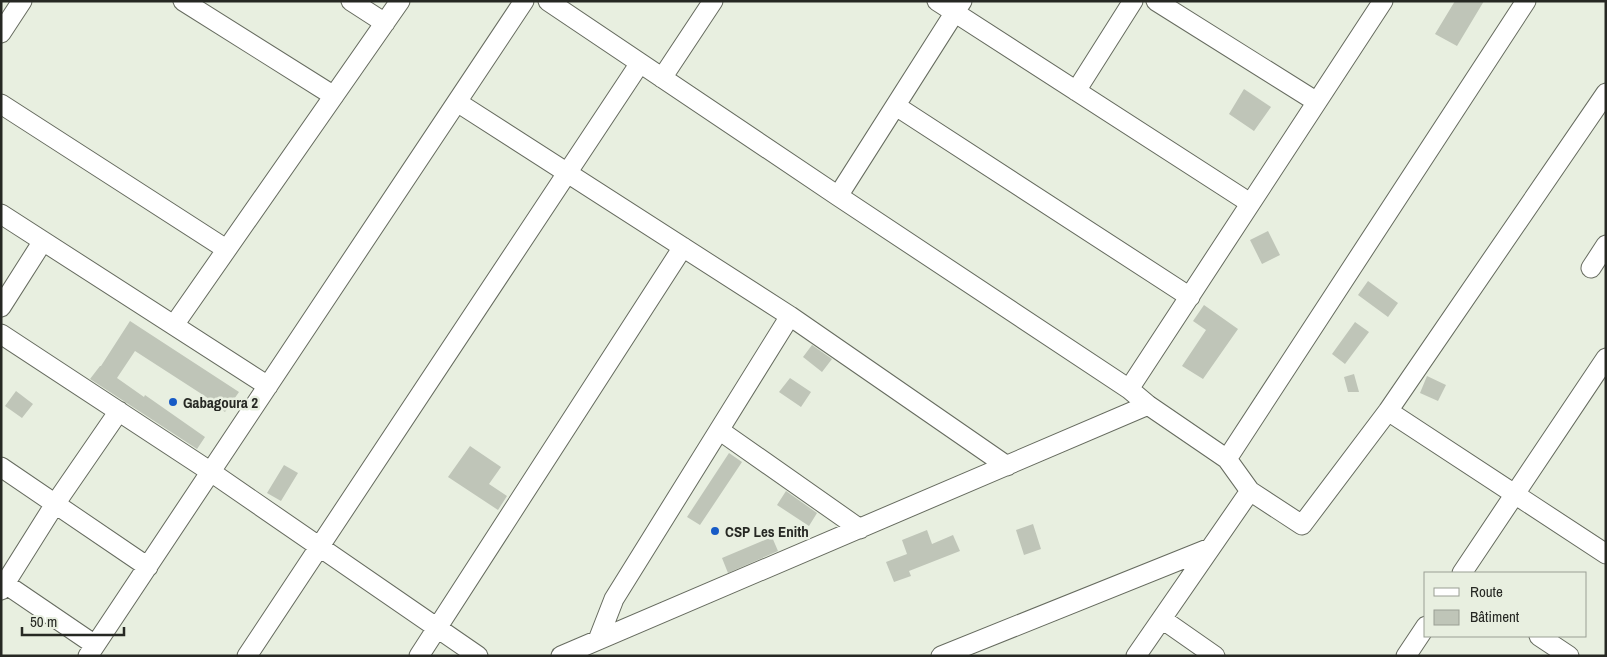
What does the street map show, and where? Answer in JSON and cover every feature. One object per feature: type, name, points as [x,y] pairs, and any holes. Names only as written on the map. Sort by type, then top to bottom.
[{"type":"street","points":[[1,32],[22,1]]},
{"type":"street","points":[[183,1],[334,96]]},
{"type":"street","points":[[351,1],[385,23]]},
{"type":"street","points":[[174,325],[400,1]]},
{"type":"street","points":[[119,411],[55,504],[3,585],[92,651],[524,1]]},
{"type":"street","points":[[548,1],[1129,389],[1148,405],[1228,459],[1250,491],[1302,525],[1388,410],[1606,93]]},
{"type":"street","points":[[662,78],[713,1]]},
{"type":"street","points":[[936,1],[959,7],[1076,91],[1250,203]]},
{"type":"street","points":[[1076,91],[1133,1]]},
{"type":"street","points":[[1156,1],[1317,102]]},
{"type":"street","points":[[1129,389],[1383,1]]},
{"type":"street","points":[[1228,459],[1526,1]]},
{"type":"street","points":[[838,196],[959,7]]},
{"type":"street","points":[[247,656],[640,63]]},
{"type":"street","points":[[457,102],[790,316],[1007,466]]},
{"type":"street","points":[[1,104],[226,249]]},
{"type":"street","points":[[896,106],[1190,296]]},
{"type":"street","points":[[1,214],[268,386]]},
{"type":"street","points":[[1,307],[44,241]]},
{"type":"street","points":[[1590,268],[1606,246]]},
{"type":"street","points":[[419,656],[683,247]]},
{"type":"street","points":[[598,640],[614,599],[790,316]]},
{"type":"street","points":[[1,334],[211,472],[478,656]]},
{"type":"street","points":[[1463,572],[1606,358]]},
{"type":"street","points":[[561,656],[1148,405]]},
{"type":"street","points":[[1388,410],[1606,554]]},
{"type":"street","points":[[719,430],[860,529]]},
{"type":"street","points":[[1,467],[148,567]]},
{"type":"street","points":[[1136,656],[1250,491]]},
{"type":"street","points":[[941,656],[1210,548]]},
{"type":"street","points":[[1162,619],[1215,656]]},
{"type":"street","points":[[1406,656],[1424,629]]},
{"type":"street","points":[[1540,637],[1569,656]]},
{"type":"building","points":[[1455,1],[1484,1],[1457,46],[1435,34]]},
{"type":"building","points":[[1244,89],[1271,107],[1254,131],[1229,114]]},
{"type":"building","points":[[1268,231],[1280,255],[1262,264],[1250,240]]},
{"type":"building","points":[[1368,281],[1398,303],[1388,317],[1358,295]]},
{"type":"building","points":[[1204,305],[1238,329],[1203,379],[1182,366],[1206,330],[1193,321]]},
{"type":"building","points":[[130,321],[239,392],[225,412],[213,404],[214,402],[135,351],[117,378],[205,437],[197,449],[90,379],[101,366]]},
{"type":"building","points":[[1355,322],[1369,332],[1345,364],[1332,354]]},
{"type":"building","points":[[812,345],[832,359],[822,372],[803,357]]},
{"type":"building","points":[[1354,374],[1359,392],[1348,392],[1344,377]]},
{"type":"building","points":[[1427,376],[1446,385],[1438,401],[1420,393]]},
{"type":"building","points":[[790,378],[811,392],[801,407],[779,392]]},
{"type":"building","points":[[16,391],[33,404],[22,418],[5,406]]},
{"type":"building","points":[[470,446],[501,467],[489,484],[507,496],[498,510],[448,477]]},
{"type":"building","points":[[729,453],[742,462],[700,525],[687,517]]},
{"type":"building","points":[[284,465],[298,473],[281,501],[267,493]]},
{"type":"building","points":[[786,491],[817,513],[809,526],[777,505]]},
{"type":"building","points":[[1033,524],[1041,549],[1024,555],[1016,530]]},
{"type":"building","points":[[927,530],[932,544],[953,535],[960,551],[909,571],[911,576],[894,582],[886,562],[907,554],[902,540]]},
{"type":"building","points":[[772,537],[778,551],[728,573],[722,558]]},
{"type":"place","name":"Gabagoura 2","points":[[173,402]]},
{"type":"place","name":"CSP Les Enith","points":[[715,531]]}]
